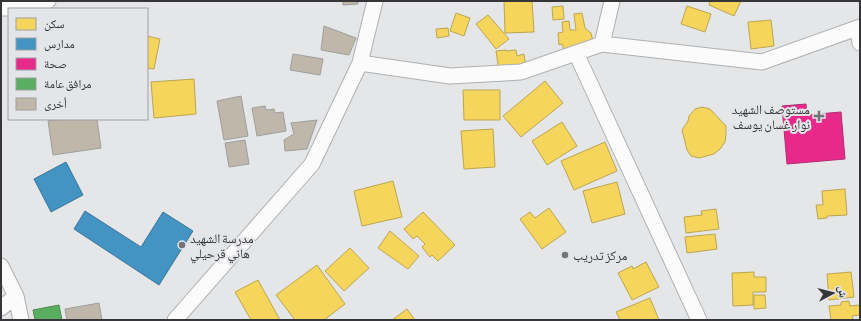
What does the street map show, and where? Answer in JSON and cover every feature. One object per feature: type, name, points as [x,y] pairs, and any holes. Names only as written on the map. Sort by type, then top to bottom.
[{"type":"street","points":[[1,8],[27,8],[48,1]]},
{"type":"street","points":[[175,320],[312,164],[360,63],[375,1]]},
{"type":"street","points":[[602,44],[612,1]]},
{"type":"street","points":[[360,63],[450,76],[521,72],[602,44],[762,62],[859,33]]},
{"type":"street","points":[[576,53],[699,320]]},
{"type":"street","points":[[1,266],[16,296],[21,320]]},
{"type":"street","points":[[1,308],[16,296]]},
{"type":"building: سكن","points":[[504,1],[532,1],[534,32],[505,33]]},
{"type":"building: سكن","points":[[710,1],[741,1],[734,16],[709,5]]},
{"type":"building: سكن","points":[[563,6],[564,19],[553,20],[552,7]]},
{"type":"building: سكن","points":[[687,6],[711,14],[705,32],[681,24]]},
{"type":"building: سكن","points":[[456,13],[470,18],[464,36],[450,31]]},
{"type":"building: سكن","points":[[582,13],[585,28],[591,33],[593,42],[564,50],[562,44],[559,45],[558,33],[563,32],[562,22],[569,21],[570,30],[576,30],[574,14]]},
{"type":"building: سكن","points":[[488,15],[509,39],[496,49],[476,24]]},
{"type":"building: سكن","points":[[771,20],[774,46],[751,49],[748,22]]},
{"type":"building: سكن","points":[[448,28],[449,36],[437,38],[436,29]]},
{"type":"building: سكن","points":[[148,36],[160,39],[154,69],[148,68]]},
{"type":"building: سكن","points":[[516,50],[517,56],[524,54],[526,68],[499,71],[496,51]]},
{"type":"building: سكن","points":[[194,79],[196,114],[154,118],[151,82]]},
{"type":"building: سكن","points":[[545,81],[563,103],[521,137],[503,116]]},
{"type":"building: سكن","points":[[463,90],[500,90],[500,120],[464,120]]},
{"type":"building: سكن","points":[[702,107],[710,109],[726,126],[726,134],[725,142],[720,149],[714,154],[699,158],[691,156],[687,150],[682,130],[688,121],[689,116],[695,109]]},
{"type":"building: سكن","points":[[562,122],[577,146],[547,165],[532,141]]},
{"type":"building: سكن","points":[[493,129],[495,167],[464,169],[461,131]]},
{"type":"building: سكن","points":[[605,142],[617,171],[574,190],[561,161]]},
{"type":"building: سكن","points":[[393,181],[402,217],[362,226],[354,191]]},
{"type":"building: سكن","points":[[617,182],[625,214],[592,223],[583,191]]},
{"type":"building: سكن","points":[[845,189],[847,215],[827,216],[827,218],[818,219],[816,205],[823,205],[822,191]]},
{"type":"building: سكن","points":[[549,208],[566,232],[542,249],[520,219],[530,212],[535,218]]},
{"type":"building: سكن","points":[[716,209],[719,229],[686,233],[684,217],[702,215],[701,211]]},
{"type":"building: سكن","points":[[423,212],[455,245],[438,261],[432,255],[430,257],[422,247],[425,244],[417,236],[413,239],[404,229]]},
{"type":"building: سكن","points":[[390,231],[419,256],[408,269],[378,248]]},
{"type":"building: سكن","points":[[715,234],[717,249],[687,253],[685,237]]},
{"type":"building: سكن","points":[[350,248],[369,268],[344,291],[325,271]]},
{"type":"building: سكن","points":[[646,262],[659,287],[632,300],[618,273],[632,266],[633,269]]},
{"type":"building: سكن","points":[[317,265],[345,304],[324,320],[295,320],[276,295]]},
{"type":"building: سكن","points":[[754,272],[754,277],[766,277],[766,292],[753,292],[753,305],[733,306],[732,273]]},
{"type":"building: سكن","points":[[851,272],[854,297],[829,300],[827,274]]},
{"type":"building: سكن","points":[[258,280],[280,320],[251,320],[235,292]]},
{"type":"building: سكن","points":[[754,295],[765,295],[766,308],[754,309]]},
{"type":"building: سكن","points":[[650,298],[659,320],[620,320],[616,312]]},
{"type":"building: سكن","points":[[849,301],[850,306],[860,305],[860,315],[852,316],[853,320],[831,320],[829,306],[841,305],[841,302]]},
{"type":"building: سكن","points":[[407,309],[415,320],[392,320]]},
{"type":"building: مدارس","points":[[66,162],[83,195],[51,212],[34,179]]},
{"type":"building: مدارس","points":[[85,211],[141,247],[163,212],[193,231],[159,285],[74,229]]},
{"type":"building: صحة","points":[[806,104],[807,115],[841,112],[845,159],[787,164],[782,106]]},
{"type":"building: مرافق عامة","points":[[59,305],[62,320],[35,320],[33,310]]},
{"type":"building: أخرى","points":[[343,1],[358,1],[358,4],[343,5]]},
{"type":"building: أخرى","points":[[324,26],[356,38],[349,55],[321,50]]},
{"type":"building: أخرى","points":[[293,54],[323,59],[320,75],[290,70]]},
{"type":"building: أخرى","points":[[241,96],[248,136],[224,140],[217,101]]},
{"type":"building: أخرى","points":[[265,106],[266,110],[274,109],[275,113],[283,112],[286,131],[257,136],[252,108]]},
{"type":"building: أخرى","points":[[97,120],[101,148],[53,155],[48,121]]},
{"type":"building: أخرى","points":[[317,120],[307,149],[285,151],[284,140],[294,134],[291,123]]},
{"type":"building: أخرى","points":[[245,140],[249,164],[229,167],[225,143]]},
{"type":"building: أخرى","points":[[99,303],[102,320],[67,320],[65,309]]},
{"type":"place","name":"مستوصف الشهيد نوار غسان يوسف","points":[[819,116]]},
{"type":"place","name":"مدرسة الشهيد هاني قرحيلي","points":[[182,245]]},
{"type":"place","name":"مركز تدريب","points":[[565,255]]}]
